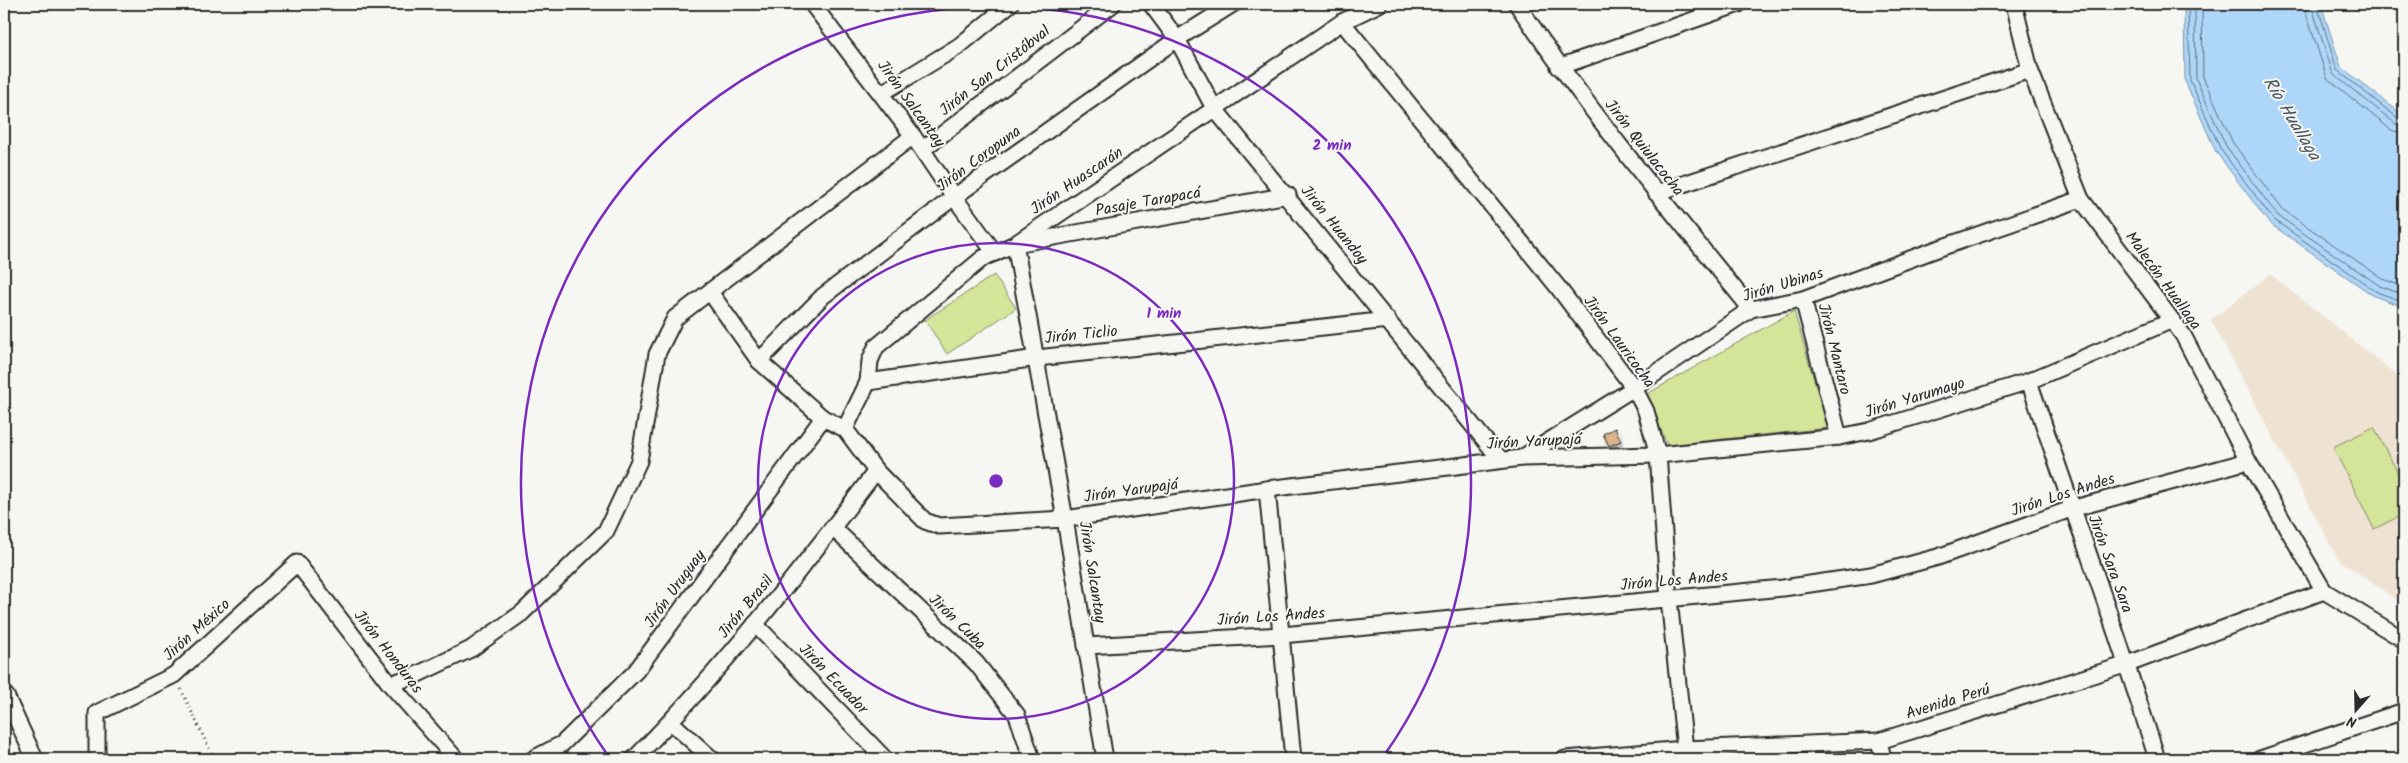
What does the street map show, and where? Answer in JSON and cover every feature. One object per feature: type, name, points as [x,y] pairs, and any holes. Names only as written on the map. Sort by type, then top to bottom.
[{"type":"street","name":"Jirón Salcantay","points":[[812,4],[882,93],[995,253]]},
{"type":"street","points":[[882,93],[959,46],[1010,4]]},
{"type":"street","name":"Jirón San Cristóbval","points":[[923,149],[1113,4]]},
{"type":"street","name":"Jirón Huandoy","points":[[1151,4],[1177,39],[1214,108],[1288,195],[1501,460]]},
{"type":"street","name":"Jirón Coropuna","points":[[759,361],[823,296],[954,197],[1177,39],[1233,4]]},
{"type":"street","name":"Jirón Huascarán","points":[[844,429],[868,382],[870,361],[876,346],[983,258],[1016,244],[1342,22],[1379,4]]},
{"type":"street","name":"Jirón Quiulacocha","points":[[1517,4],[1560,67],[1656,193],[1751,309]]},
{"type":"street","points":[[1560,67],[1739,4]]},
{"type":"street","name":"Malecón Huallaga","points":[[2014,4],[2030,70],[2082,199],[2170,321],[2183,336],[2248,460],[2324,591],[2404,640]]},
{"type":"street","name":"Jirón Lauricocha","points":[[1342,22],[1557,286],[1634,388],[1646,411],[1658,455],[1669,599],[1685,754]]},
{"type":"street","points":[[1656,193],[2030,70]]},
{"type":"street","points":[[390,684],[414,676],[471,649],[522,613],[606,531],[639,462],[657,354],[675,318],[913,136]]},
{"type":"street","name":"Pasaje Tarapacá","points":[[1016,244],[1288,195]]},
{"type":"street","name":"Jirón Ubinas","points":[[1522,458],[1634,388],[1751,309],[1803,299],[1937,249],[2082,199]]},
{"type":"street","name":"Jirón Salcantay","points":[[1016,244],[1105,759]]},
{"type":"street","name":"Jirón Yarupajá","points":[[710,292],[759,361],[823,418],[844,429],[876,471],[925,521],[939,526],[1065,519],[1267,489],[1501,460],[1658,455]]},
{"type":"street","name":"Jirón Mantaro","points":[[1803,299],[1839,437]]},
{"type":"street","name":"Jirón Ticlio","points":[[868,382],[1037,358],[1388,320]]},
{"type":"street","name":"Jirón Yarumayo","points":[[1658,455],[1839,437],[1869,431],[2028,381],[2170,321]]},
{"type":"street","name":"Jirón Sara Sara","points":[[2028,381],[2071,508],[2128,664],[2157,759]]},
{"type":"street","name":"Jirón Uruguay","points":[[533,759],[562,744],[636,671],[823,418]]},
{"type":"street","name":"Jirón Los Andes","points":[[1086,646],[1282,635],[1783,588],[1872,575],[1938,558],[2071,508],[2248,460]]},
{"type":"street","name":"Jirón Brasil","points":[[634,759],[671,722],[755,624],[833,528],[876,471]]},
{"type":"street","points":[[1267,489],[1293,759]]},
{"type":"street","name":"Jirón Cuba","points":[[833,528],[976,663],[1016,715],[1032,759]]},
{"type":"street","name":"Jirón Honduras","points":[[298,563],[390,684],[456,759]]},
{"type":"street","name":"Jirón México","points":[[97,759],[97,713],[174,675],[298,563]]},
{"type":"street","name":"Avenida Perú","points":[[1565,759],[1685,754],[1879,741],[2128,664],[2324,591]]},
{"type":"street","name":"Jirón Ecuador","points":[[755,624],[885,759]]},
{"type":"street","points":[[6,696],[36,759]]},
{"type":"street","points":[[2260,759],[2404,711]]},
{"type":"street","points":[[671,722],[712,759]]},
{"type":"street","points":[[1879,741],[1883,759]]},
{"type":"path","points":[[174,675],[214,759]]},
{"type":"shaded area","points":[[2270,274],[2404,381],[2404,605],[2338,559],[2211,320]]},
{"type":"green space","points":[[994,275],[1016,308],[947,354],[925,320]]},
{"type":"green space","points":[[1794,311],[1828,428],[1667,445],[1647,394]]},
{"type":"green space","points":[[2374,427],[2404,485],[2404,514],[2374,529],[2333,447]]},
{"type":"water","name":"Río Huallaga","points":[[2184,4],[2321,4],[2341,67],[2404,116],[2404,307],[2374,296],[2269,223],[2216,152],[2185,81]]},
{"type":"building","points":[[1615,428],[1621,441],[1609,446],[1603,434]]}]
